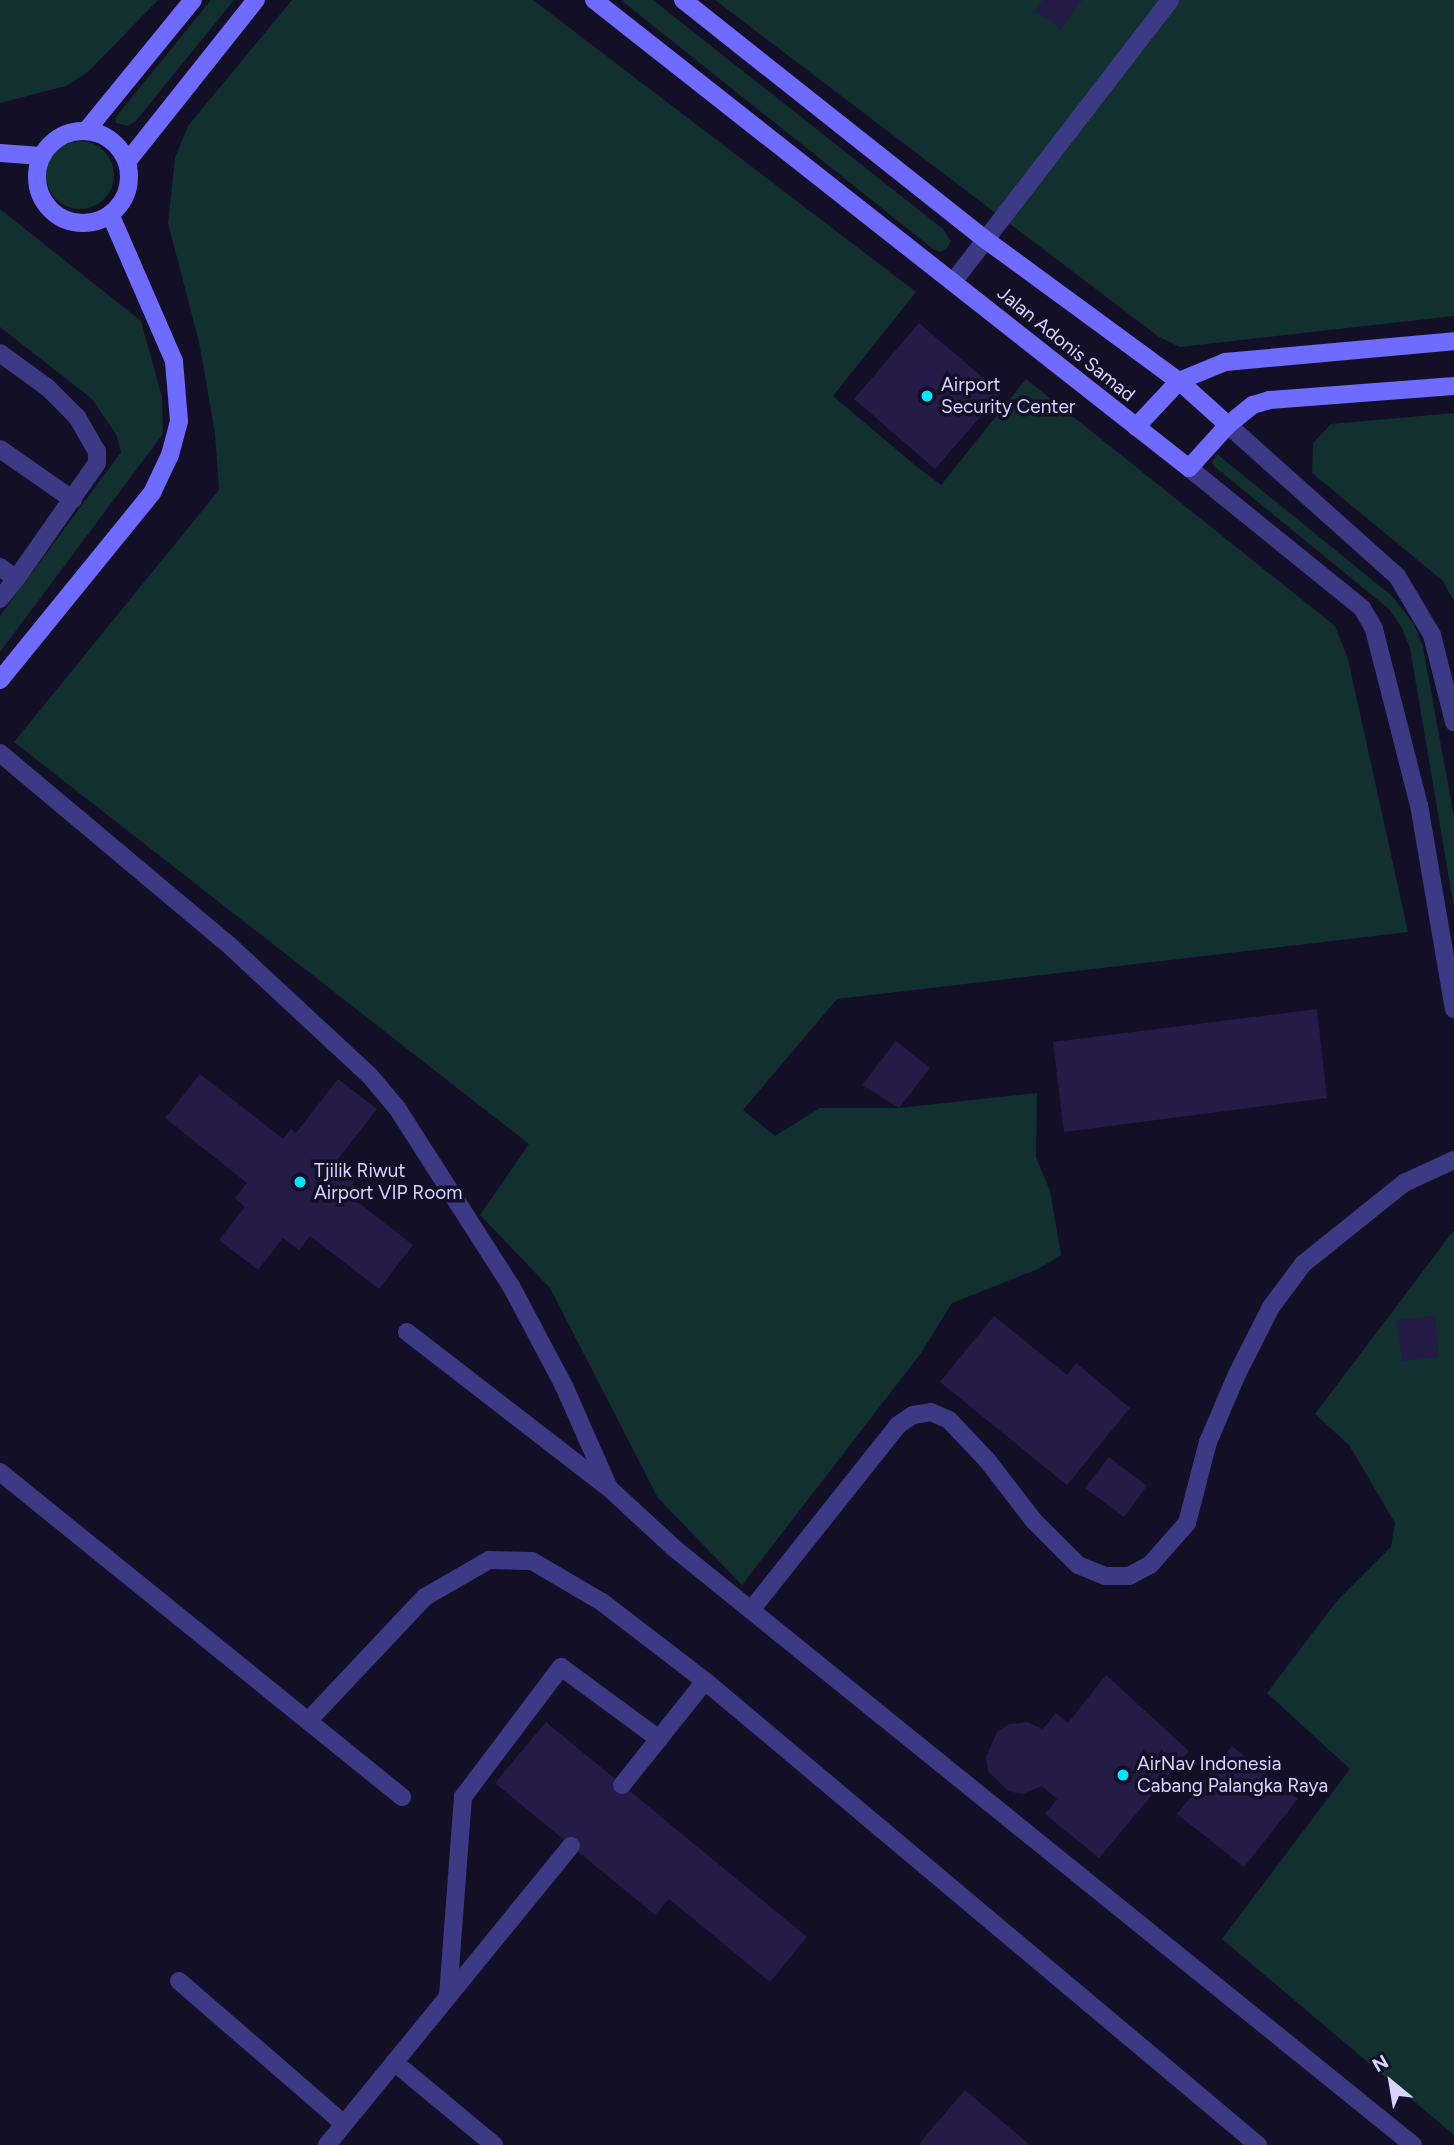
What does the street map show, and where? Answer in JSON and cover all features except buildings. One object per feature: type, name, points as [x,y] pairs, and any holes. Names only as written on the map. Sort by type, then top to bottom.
[{"type":"main road","points":[[86,131],[193,0]]},
{"type":"main road","points":[[127,163],[256,0]]},
{"type":"main road","name":"Jalan Adonis Samad","points":[[594,0],[1136,427],[1179,382],[986,240],[683,0]]},
{"type":"main road","points":[[86,131],[104,135],[127,163],[130,182],[123,200],[110,214],[94,222],[77,222],[47,206],[38,182],[41,156],[68,133],[86,131]]},
{"type":"main road","points":[[0,153],[41,156]]},
{"type":"main road","points":[[0,681],[152,494],[170,455],[179,421],[174,361],[110,214]]},
{"type":"main road","points":[[1228,425],[1179,382],[1224,362],[1454,341]]},
{"type":"main road","points":[[1136,427],[1189,468],[1228,425],[1253,405],[1269,400],[1454,386]]},
{"type":"lane","points":[[954,282],[1170,0]]},
{"type":"lane","points":[[0,353],[48,388],[92,438],[97,464],[74,500],[0,598]]},
{"type":"lane","points":[[1228,425],[1397,576],[1432,635],[1454,722]]},
{"type":"lane","points":[[0,449],[74,500]]},
{"type":"lane","points":[[1189,468],[1362,608],[1374,629],[1419,806],[1454,1009]]},
{"type":"lane","points":[[0,567],[16,579]]},
{"type":"lane","points":[[0,753],[229,945],[388,1097],[511,1286],[564,1386],[609,1488]]},
{"type":"lane","points":[[751,1610],[898,1425],[913,1415],[931,1412],[949,1420],[987,1460],[1034,1521],[1078,1565],[1105,1576],[1129,1576],[1150,1565],[1188,1523],[1208,1442],[1237,1374],[1271,1307],[1295,1274],[1333,1236],[1404,1183],[1454,1160]]},
{"type":"lane","points":[[407,1332],[609,1488],[751,1610],[1413,2145]]},
{"type":"lane","points":[[0,1472],[402,1797]]},
{"type":"lane","points":[[308,1721],[425,1597],[489,1560],[533,1560],[602,1602],[705,1681],[1258,2145]]},
{"type":"lane","points":[[448,1996],[463,1797],[561,1667],[659,1739]]},
{"type":"lane","points":[[622,1785],[705,1681]]},
{"type":"lane","points":[[327,2145],[571,1846]]},
{"type":"lane","points":[[179,1981],[344,2124]]},
{"type":"lane","points":[[394,2062],[494,2145]]},
{"type":"green space","points":[[0,0],[158,0],[88,72],[66,86],[0,103]]},
{"type":"green space","points":[[211,0],[234,0],[135,122],[128,126],[116,123],[115,118]]},
{"type":"green space","points":[[292,0],[533,0],[916,292],[833,396],[916,466],[941,485],[1026,379],[1335,626],[1348,659],[1408,932],[837,999],[743,1110],[775,1136],[820,1108],[899,1108],[1037,1093],[1036,1157],[1050,1191],[1061,1255],[1038,1269],[952,1303],[921,1353],[742,1585],[658,1498],[550,1288],[480,1215],[529,1144],[14,742],[219,490],[215,433],[199,342],[168,223],[175,158],[188,126]]},
{"type":"green space","points":[[621,0],[653,0],[943,229],[951,241],[947,248],[941,252],[933,249]]},
{"type":"green space","points":[[715,0],[1454,0],[1454,316],[1180,347],[1159,337]]},
{"type":"green space","points":[[73,141],[87,141],[99,146],[109,156],[114,175],[109,194],[99,204],[87,209],[73,209],[61,204],[51,194],[46,182],[46,168],[51,156],[61,146]]},
{"type":"green space","points":[[0,209],[141,321],[162,397],[163,434],[0,652],[0,616],[121,452],[116,434],[92,399],[0,327]]},
{"type":"green space","points":[[1454,413],[1454,601],[1443,581],[1312,473],[1313,443],[1331,424]]},
{"type":"green space","points":[[1217,454],[1392,596],[1414,624],[1423,647],[1454,817],[1454,909],[1410,648],[1402,628],[1389,609],[1215,467],[1212,463]]},
{"type":"green space","points":[[1454,1230],[1454,2135],[1222,1939],[1350,1769],[1267,1693],[1336,1602],[1391,1547],[1395,1523],[1349,1445],[1315,1414]]},
{"type":"place","name":"Airport Security Center","points":[[927,396]]},
{"type":"place","name":"Tjilik Riwut Airport VIP Room","points":[[300,1182]]},
{"type":"place","name":"AirNav Indonesia Cabang Palangka Raya","points":[[1123,1775]]}]
